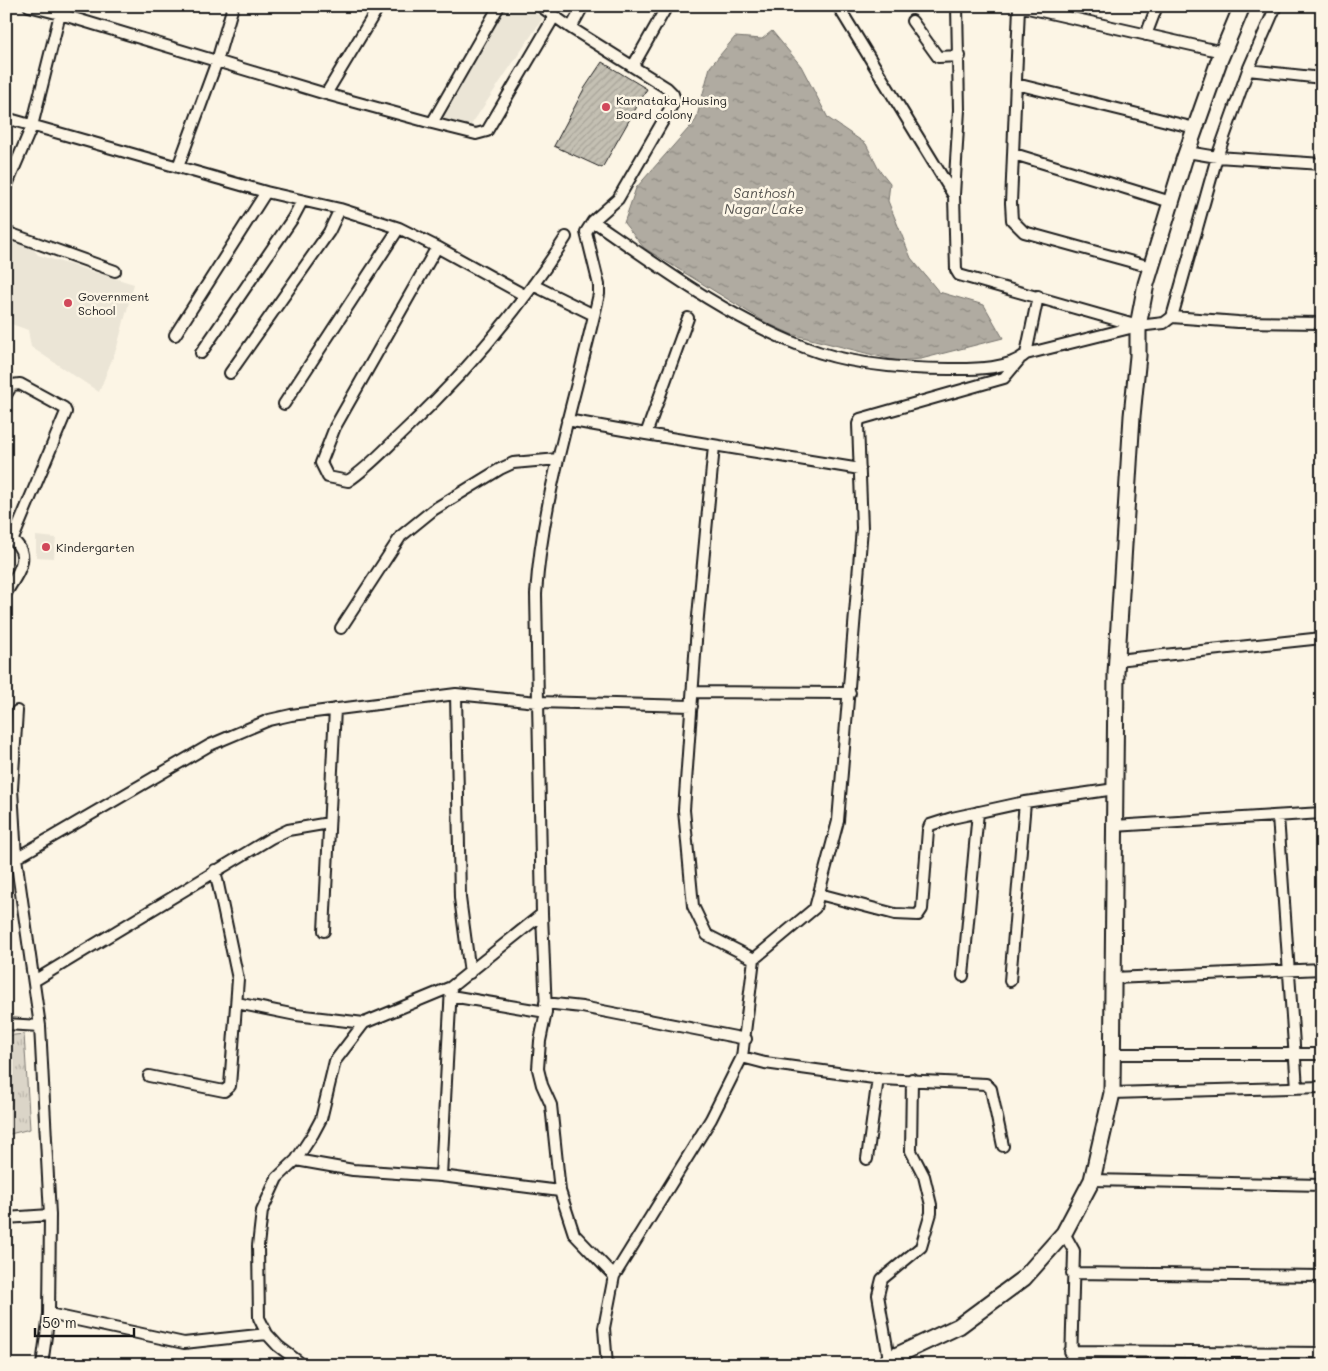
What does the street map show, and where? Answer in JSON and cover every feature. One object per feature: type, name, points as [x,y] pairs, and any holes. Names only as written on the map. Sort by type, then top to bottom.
[{"type":"street","points":[[29,6],[326,94],[476,134],[487,131],[554,17]]},
{"type":"street","points":[[178,167],[217,61],[233,6]]},
{"type":"street","points":[[326,94],[379,6]]},
{"type":"street","points":[[432,123],[499,6]]},
{"type":"street","points":[[540,6],[571,28],[667,88],[673,94],[675,100],[618,199],[593,221],[586,232],[599,285],[594,315],[558,459],[540,548],[536,594],[542,914],[546,1008],[540,1041],[538,1069],[542,1085],[551,1105],[560,1191],[574,1234],[614,1276]]},
{"type":"street","points":[[571,28],[583,6]]},
{"type":"street","points":[[633,66],[667,6]]},
{"type":"street","points":[[838,6],[954,196]]},
{"type":"street","points":[[957,6],[960,56],[954,196],[956,270],[959,275],[1138,326]]},
{"type":"street","points":[[1151,267],[1024,232],[1012,220],[1011,203],[1019,6],[1223,52]]},
{"type":"street","points":[[1146,35],[1157,6]]},
{"type":"street","points":[[912,1079],[911,1151],[924,1176],[931,1213],[921,1247],[882,1279],[880,1286],[878,1295],[890,1362],[959,1326],[1024,1278],[1064,1233],[1092,1180],[1112,1093],[1116,660],[1132,416],[1138,356],[1138,326],[1151,267],[1187,152],[1223,52],[1242,6]]},
{"type":"street","points":[[593,221],[706,299],[805,347],[859,362],[914,369],[961,369],[1008,364],[1023,357],[1138,326],[1164,323],[1172,316],[1217,157],[1248,70],[1276,6]]},
{"type":"street","points":[[6,187],[32,126],[60,14]]},
{"type":"street","points":[[912,21],[938,57],[960,56]]},
{"type":"street","points":[[1248,70],[1322,78]]},
{"type":"street","points":[[1016,84],[1195,128]]},
{"type":"street","points":[[6,118],[266,192],[340,209],[399,228],[524,296]]},
{"type":"street","points":[[1187,152],[1217,157],[1322,164]]},
{"type":"street","points":[[1014,154],[1172,202]]},
{"type":"street","points":[[175,335],[266,192]]},
{"type":"street","points":[[201,353],[302,201]]},
{"type":"street","points":[[230,374],[329,232],[340,209]]},
{"type":"street","points":[[284,404],[399,228]]},
{"type":"street","points":[[6,232],[115,271]]},
{"type":"street","points":[[437,247],[335,427],[321,463],[328,476],[348,481],[368,468],[425,412],[484,349],[533,285],[566,237]]},
{"type":"street","points":[[533,285],[594,315]]},
{"type":"street","points":[[607,1365],[604,1328],[614,1276],[711,1119],[742,1057],[746,1039],[754,960],[816,908],[838,821],[850,693],[862,528],[858,424],[860,419],[1004,378],[1023,357],[1038,296]]},
{"type":"street","points":[[1172,316],[1238,322],[1322,323]]},
{"type":"street","points":[[646,434],[688,318]]},
{"type":"street","points":[[6,395],[12,385],[20,384],[64,408],[66,412],[9,537],[24,556],[22,566],[6,593]]},
{"type":"street","points":[[567,420],[860,469]]},
{"type":"street","points":[[714,446],[697,627],[694,692],[684,810],[693,906],[707,935],[754,960]]},
{"type":"street","points":[[340,628],[401,536],[433,510],[500,469],[514,463],[558,459]]},
{"type":"street","points":[[1116,660],[1322,638]]},
{"type":"street","points":[[694,692],[850,693]]},
{"type":"street","points":[[11,858],[210,745],[269,720],[334,709],[456,694],[537,702],[692,706]]},
{"type":"street","points":[[456,694],[460,898],[470,973]]},
{"type":"street","points":[[324,931],[334,709]]},
{"type":"street","points":[[17,712],[12,788],[11,858],[34,981],[40,1026],[50,1215],[49,1314],[42,1365]]},
{"type":"street","points":[[819,894],[895,914],[918,915],[922,908],[923,900],[929,827],[935,822],[1025,802],[1115,789]]},
{"type":"street","points":[[1010,981],[1025,802]]},
{"type":"street","points":[[963,976],[978,812]]},
{"type":"street","points":[[1114,826],[1322,813]]},
{"type":"street","points":[[1278,816],[1297,1088]]},
{"type":"street","points":[[34,981],[215,870],[271,838],[288,830],[329,823]]},
{"type":"street","points":[[149,1076],[224,1091],[228,1090],[230,1086],[238,980],[215,870]]},
{"type":"street","points":[[237,1003],[296,1015],[364,1023],[451,992],[470,973],[542,914]]},
{"type":"street","points":[[1113,978],[1322,969]]},
{"type":"street","points":[[451,992],[546,1008],[582,1007],[746,1039]]},
{"type":"street","points":[[441,1176],[451,992]]},
{"type":"street","points":[[303,1365],[278,1346],[267,1334],[259,1318],[258,1246],[262,1211],[277,1178],[296,1160],[320,1119],[335,1061],[364,1023]]},
{"type":"street","points":[[6,1024],[40,1026]]},
{"type":"street","points":[[1112,1054],[1322,1054]]},
{"type":"street","points":[[742,1057],[765,1063],[878,1078],[988,1085],[1003,1146]]},
{"type":"street","points":[[867,1159],[878,1078]]},
{"type":"street","points":[[1112,1093],[1322,1087]]},
{"type":"street","points":[[296,1160],[353,1170],[441,1176],[560,1191]]},
{"type":"street","points":[[1092,1180],[1322,1184]]},
{"type":"street","points":[[6,1218],[50,1215]]},
{"type":"street","points":[[1064,1233],[1074,1252],[1071,1365]]},
{"type":"street","points":[[1072,1274],[1322,1276]]},
{"type":"street","points":[[49,1314],[184,1343],[267,1334]]},
{"type":"street","points":[[1070,1351],[1322,1353]]},
{"type":"shaded area","points":[[506,6],[525,6],[543,18],[469,128],[437,121]]},
{"type":"shaded area","name":"Government School","points":[[24,237],[38,255],[134,284],[117,347],[99,392],[31,347],[28,330],[6,322],[6,239]]},
{"type":"shaded area","name":"Kindergarten","points":[[36,536],[56,538],[54,558],[36,557]]},
{"type":"green space","points":[[24,1034],[30,1129],[6,1135],[6,1036]]},
{"type":"water","name":"Santhosh Nagar Lake","points":[[772,31],[801,66],[828,118],[866,144],[878,168],[890,183],[888,201],[911,258],[939,292],[984,305],[1003,338],[921,359],[897,361],[791,334],[765,322],[644,248],[624,223],[636,188],[696,120],[710,67],[735,37],[762,39]]},
{"type":"building","name":"Karnataka Housing Board colony","points":[[602,62],[647,89],[602,168],[554,146],[584,89]]},
{"type":"place","name":"Karnataka Housing Board colony","points":[[606,107]]},
{"type":"place","name":"Government School","points":[[68,303]]},
{"type":"place","name":"Kindergarten","points":[[46,547]]}]
